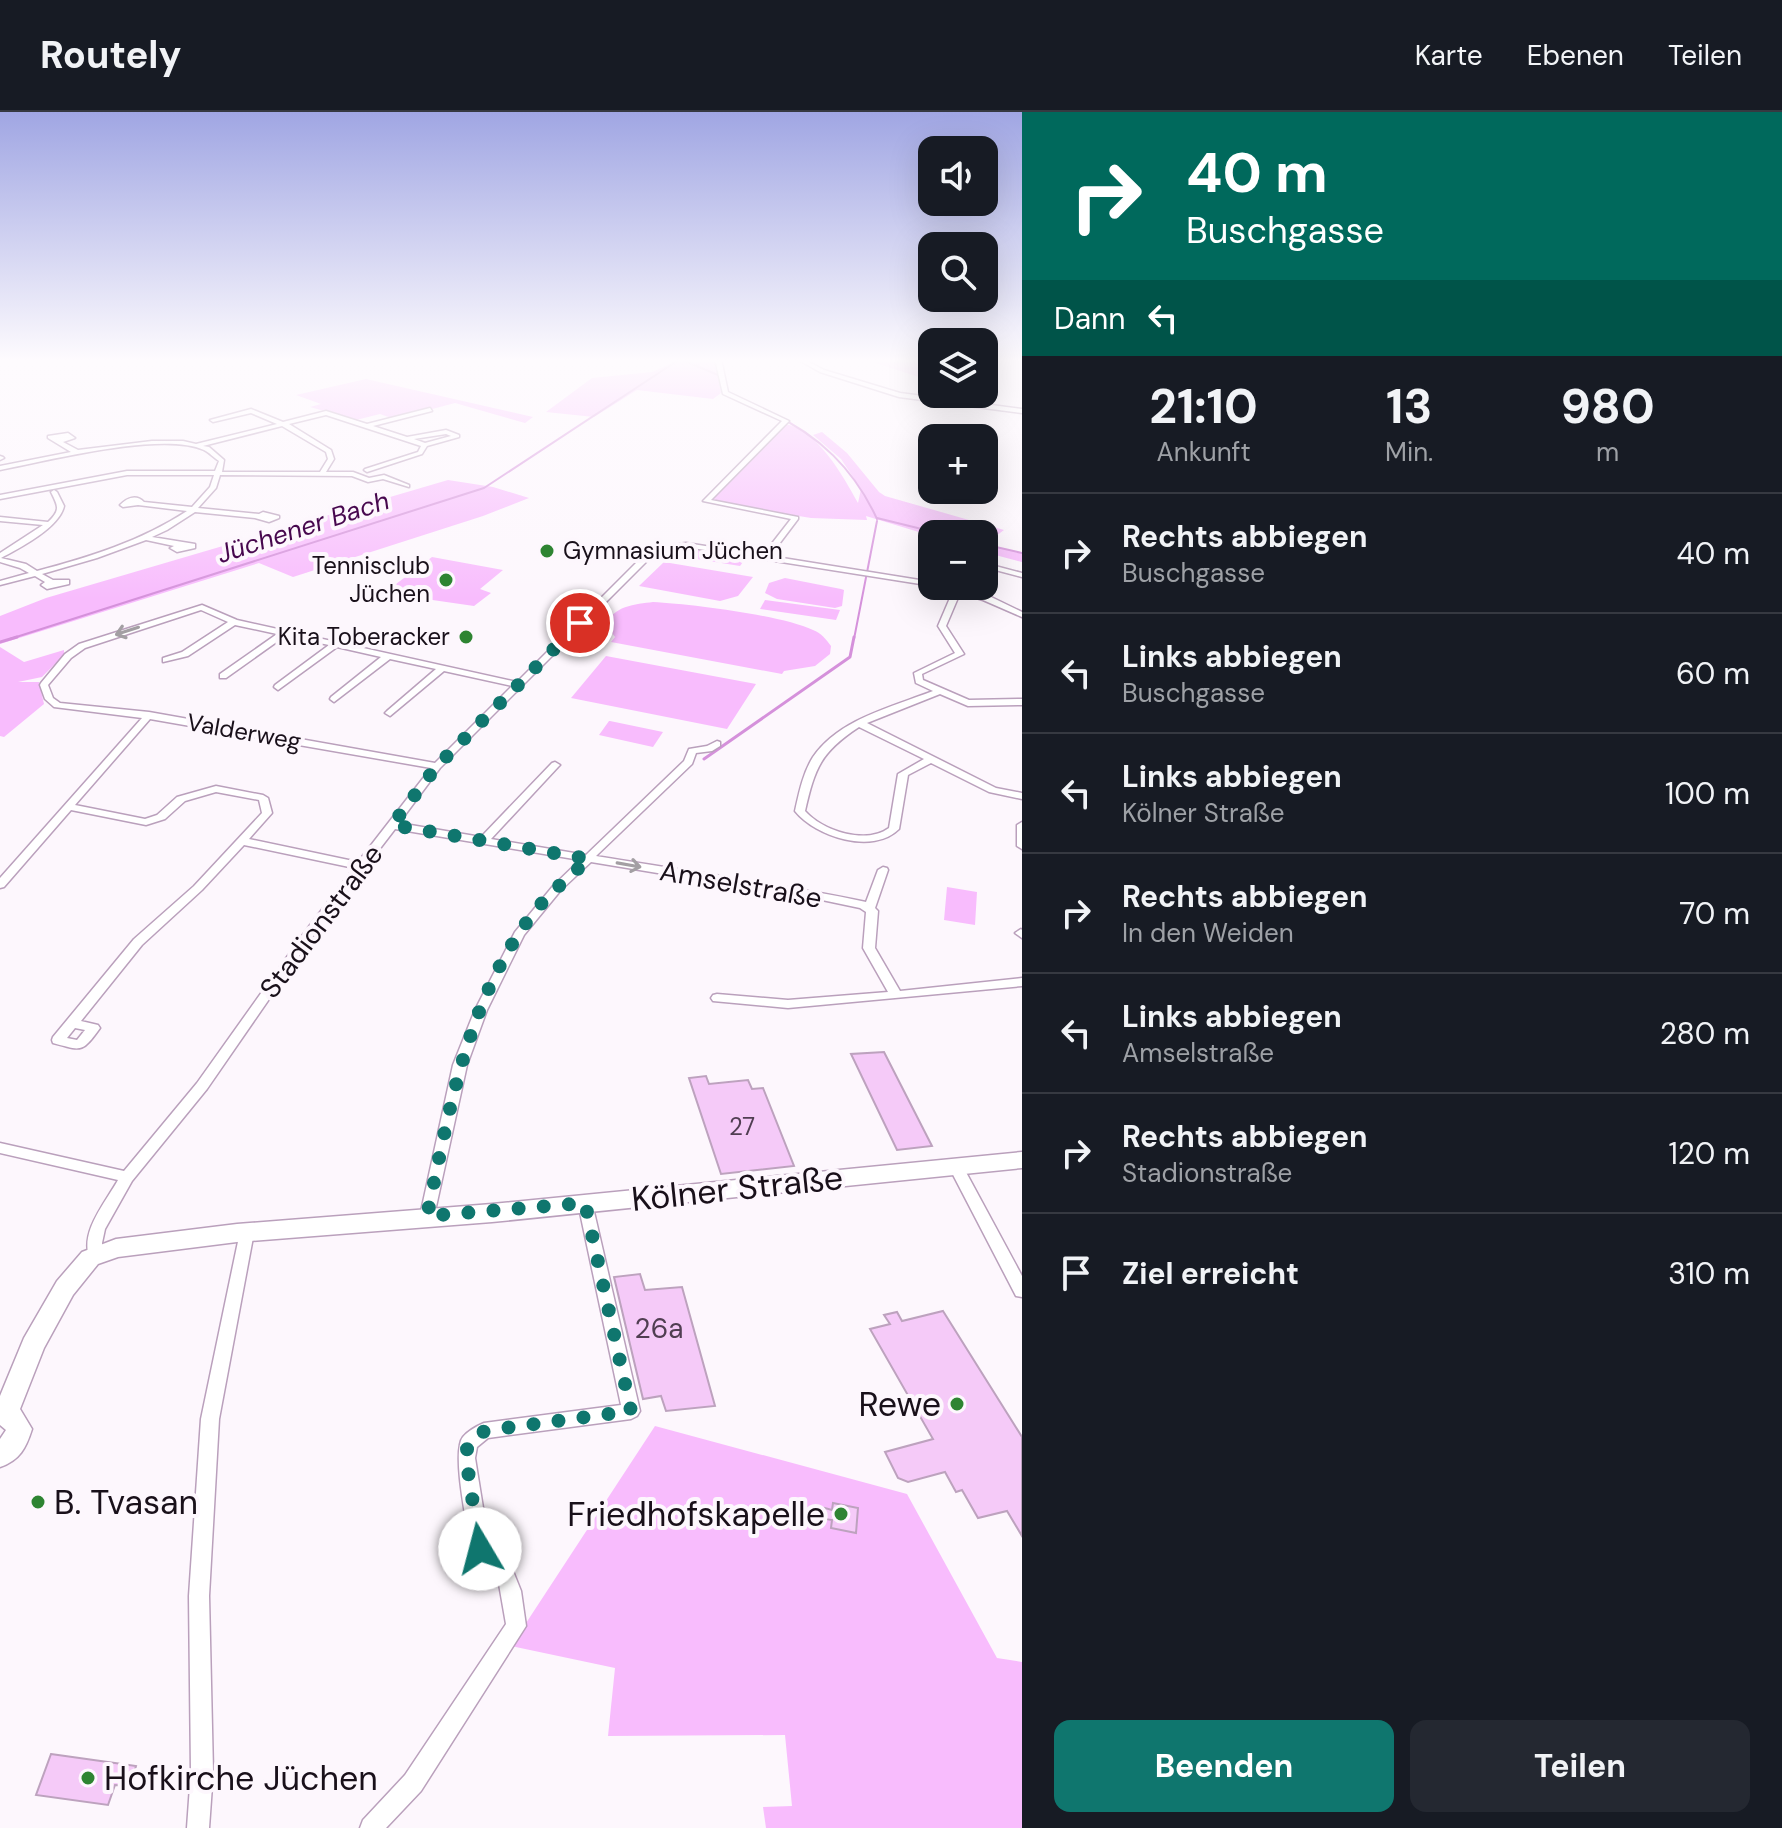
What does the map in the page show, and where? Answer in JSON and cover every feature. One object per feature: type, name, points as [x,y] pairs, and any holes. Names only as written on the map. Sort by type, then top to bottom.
[{"type":"main road","name":"Kölner Straße","points":[[86,1263],[124,1247],[247,1232],[1022,1160]]},
{"type":"main road","points":[[0,1455],[14,1444],[19,1429],[17,1422],[3,1415],[39,1332],[86,1263]]},
{"type":"street","points":[[0,468],[137,443],[196,446],[221,439]]},
{"type":"street","points":[[308,439],[329,451],[331,459],[322,473]]},
{"type":"street","points":[[406,439],[425,445],[446,439]]},
{"type":"street","points":[[768,439],[706,501],[796,518],[765,557],[918,582]]},
{"type":"street","points":[[57,441],[78,453]]},
{"type":"street","points":[[0,497],[137,472],[353,474],[420,453],[425,445]]},
{"type":"street","points":[[0,583],[148,538],[177,522],[210,489],[220,471],[220,457],[196,446]]},
{"type":"street","points":[[0,458],[13,466]]},
{"type":"street","points":[[367,470],[407,486]]},
{"type":"street","points":[[27,491],[54,492],[125,478],[137,472]]},
{"type":"street","points":[[353,474],[368,480],[384,477]]},
{"type":"street","points":[[0,558],[50,524],[61,509],[54,492]]},
{"type":"street","points":[[140,504],[258,516]]},
{"type":"street","points":[[0,519],[50,524]]},
{"type":"street","points":[[148,538],[182,545]]},
{"type":"street","name":"Stadionstraße","points":[[86,1263],[98,1229],[127,1177],[202,1086],[360,866],[437,766],[657,548],[679,544],[765,557]]},
{"type":"street","points":[[0,558],[51,582]]},
{"type":"street","points":[[998,569],[1022,575]]},
{"type":"street","points":[[953,600],[942,626],[960,654],[918,673],[919,681],[972,704],[1022,702]]},
{"type":"street","points":[[991,600],[1022,615]]},
{"type":"street","name":"Valderweg","points":[[234,622],[202,607],[78,648],[45,683],[51,701],[59,706],[149,715],[437,766]]},
{"type":"street","points":[[166,660],[185,654],[234,622],[520,685]]},
{"type":"street","points":[[223,676],[284,633]]},
{"type":"street","points":[[278,687],[335,645]]},
{"type":"street","points":[[334,699],[388,656]]},
{"type":"street","points":[[390,713],[442,668]]},
{"type":"street","points":[[931,759],[903,774],[894,829],[889,835],[870,839],[823,830],[801,813],[814,760],[820,752],[859,723],[940,691]]},
{"type":"street","points":[[0,885],[149,715]]},
{"type":"street","points":[[859,723],[995,791],[1022,796]]},
{"type":"street","points":[[427,1216],[456,1079],[481,1010],[528,921],[689,762],[692,751],[709,749],[717,744]]},
{"type":"street","points":[[483,841],[555,765]]},
{"type":"street","points":[[69,807],[146,822],[161,817],[181,799],[216,789],[263,798],[267,813],[198,888],[138,942],[72,1023]]},
{"type":"street","name":"Amselstraße","points":[[392,825],[765,885],[869,908]]},
{"type":"street","points":[[1022,825],[1022,846]]},
{"type":"street","points":[[242,841],[360,866]]},
{"type":"street","points":[[883,870],[869,908],[872,914],[869,948],[896,995]]},
{"type":"street","points":[[717,998],[788,1004],[1022,982]]},
{"type":"street","points":[[0,1148],[127,1177]]},
{"type":"street","points":[[956,1167],[1022,1291]]},
{"type":"street","points":[[371,1828],[413,1783],[516,1626],[509,1584],[480,1549],[466,1458],[469,1443],[484,1431],[631,1411],[585,1203]]},
{"type":"street","points":[[198,1828],[202,1772],[199,1596],[210,1419],[247,1232]]},
{"type":"shaded area","points":[[770,439],[812,439],[837,468],[858,503],[861,489],[841,459],[818,439],[830,439],[885,496],[969,520],[918,520],[918,532],[866,516],[867,520],[811,518],[709,500]]},
{"type":"shaded area","points":[[448,480],[493,487],[529,498],[483,516],[293,577],[259,563],[0,644],[0,616],[46,598]]},
{"type":"shaded area","points":[[998,547],[1022,553],[1022,562],[998,556]]},
{"type":"shaded area","points":[[683,548],[746,558],[740,566],[666,554],[670,550]]},
{"type":"shaded area","name":"Tennisclub Jüchen","points":[[432,557],[503,570],[480,589],[491,593],[474,606],[384,593]]},
{"type":"shaded area","points":[[664,562],[753,577],[738,596],[720,601],[639,586]]},
{"type":"shaded area","points":[[785,578],[844,590],[842,606],[835,608],[777,599],[765,593],[769,583]]},
{"type":"shaded area","points":[[765,600],[840,610],[836,620],[760,609]]},
{"type":"shaded area","points":[[653,602],[735,611],[798,625],[823,636],[831,646],[830,654],[815,666],[784,671],[782,674],[611,642],[615,637],[607,626],[613,614],[625,607]]},
{"type":"shaded area","points":[[0,647],[24,662],[64,650],[64,655],[42,677],[18,682],[39,682],[44,704],[4,737],[0,736]]},
{"type":"shaded area","points":[[606,656],[756,684],[727,729],[571,698]]},
{"type":"shaded area","points":[[609,721],[663,732],[653,747],[599,735]]},
{"type":"shaded area","points":[[947,887],[977,892],[975,925],[944,920]]},
{"type":"shaded area","points":[[655,1426],[907,1494],[997,1658],[1022,1662],[1022,1828],[766,1828],[763,1807],[792,1806],[785,1735],[608,1736],[615,1668],[511,1646]]},
{"type":"building","points":[[884,1052],[932,1146],[897,1150],[851,1054]]},
{"type":"building","points":[[706,1076],[709,1084],[748,1080],[752,1089],[763,1088],[794,1166],[721,1174],[689,1078]]},
{"type":"building","points":[[640,1274],[645,1290],[682,1287],[715,1406],[666,1411],[661,1396],[643,1399],[614,1277]]},
{"type":"building","name":"Rewe","points":[[943,1311],[1022,1437],[1022,1536],[1007,1511],[978,1518],[962,1490],[956,1492],[945,1472],[908,1482],[898,1478],[885,1452],[933,1439],[870,1329],[890,1324],[884,1315],[897,1312],[902,1321]]},
{"type":"building","name":"Friedhofskapelle","points":[[833,1503],[858,1508],[856,1533],[831,1528],[832,1520],[825,1519],[825,1508],[832,1510]]},
{"type":"building","name":"Hofkirche Jüchen","points":[[51,1754],[136,1766],[130,1786],[115,1785],[108,1805],[36,1795]]},
{"type":"waterway","name":"Jüchener Bach","points":[[10,639],[484,488],[558,439]]},
{"type":"waterway","name":"Jüchener Bach","points":[[814,439],[846,469],[877,519]]},
{"type":"waterway","points":[[877,518],[918,528]]},
{"type":"waterway","name":"Jüchener Bach","points":[[854,639],[877,521]]},
{"type":"waterway","points":[[998,547],[1022,553]]},
{"type":"waterway","name":"Jüchener Bach","points":[[0,642],[17,637]]},
{"type":"waterway","name":"Jüchener Bach","points":[[704,759],[850,657],[854,637]]},
{"type":"place","name":"Gymnasium Jüchen","points":[[547,551]]},
{"type":"place","name":"Tennisclub Jüchen","points":[[446,580]]},
{"type":"place","name":"Kita Toberacker","points":[[466,637]]},
{"type":"place","name":"Rewe","points":[[957,1404]]},
{"type":"place","name":"B. Tvasan","points":[[38,1502]]},
{"type":"place","name":"Friedhofskapelle","points":[[841,1514]]},
{"type":"place","name":"Hofkirche Jüchen","points":[[88,1778]]},
{"type":"route","points":[[480,1549],[466,1458],[469,1443],[475,1436],[490,1430],[631,1411],[585,1203],[427,1216],[452,1093],[481,1010],[519,934],[535,911],[589,859],[392,825],[437,766],[580,623]]}]
